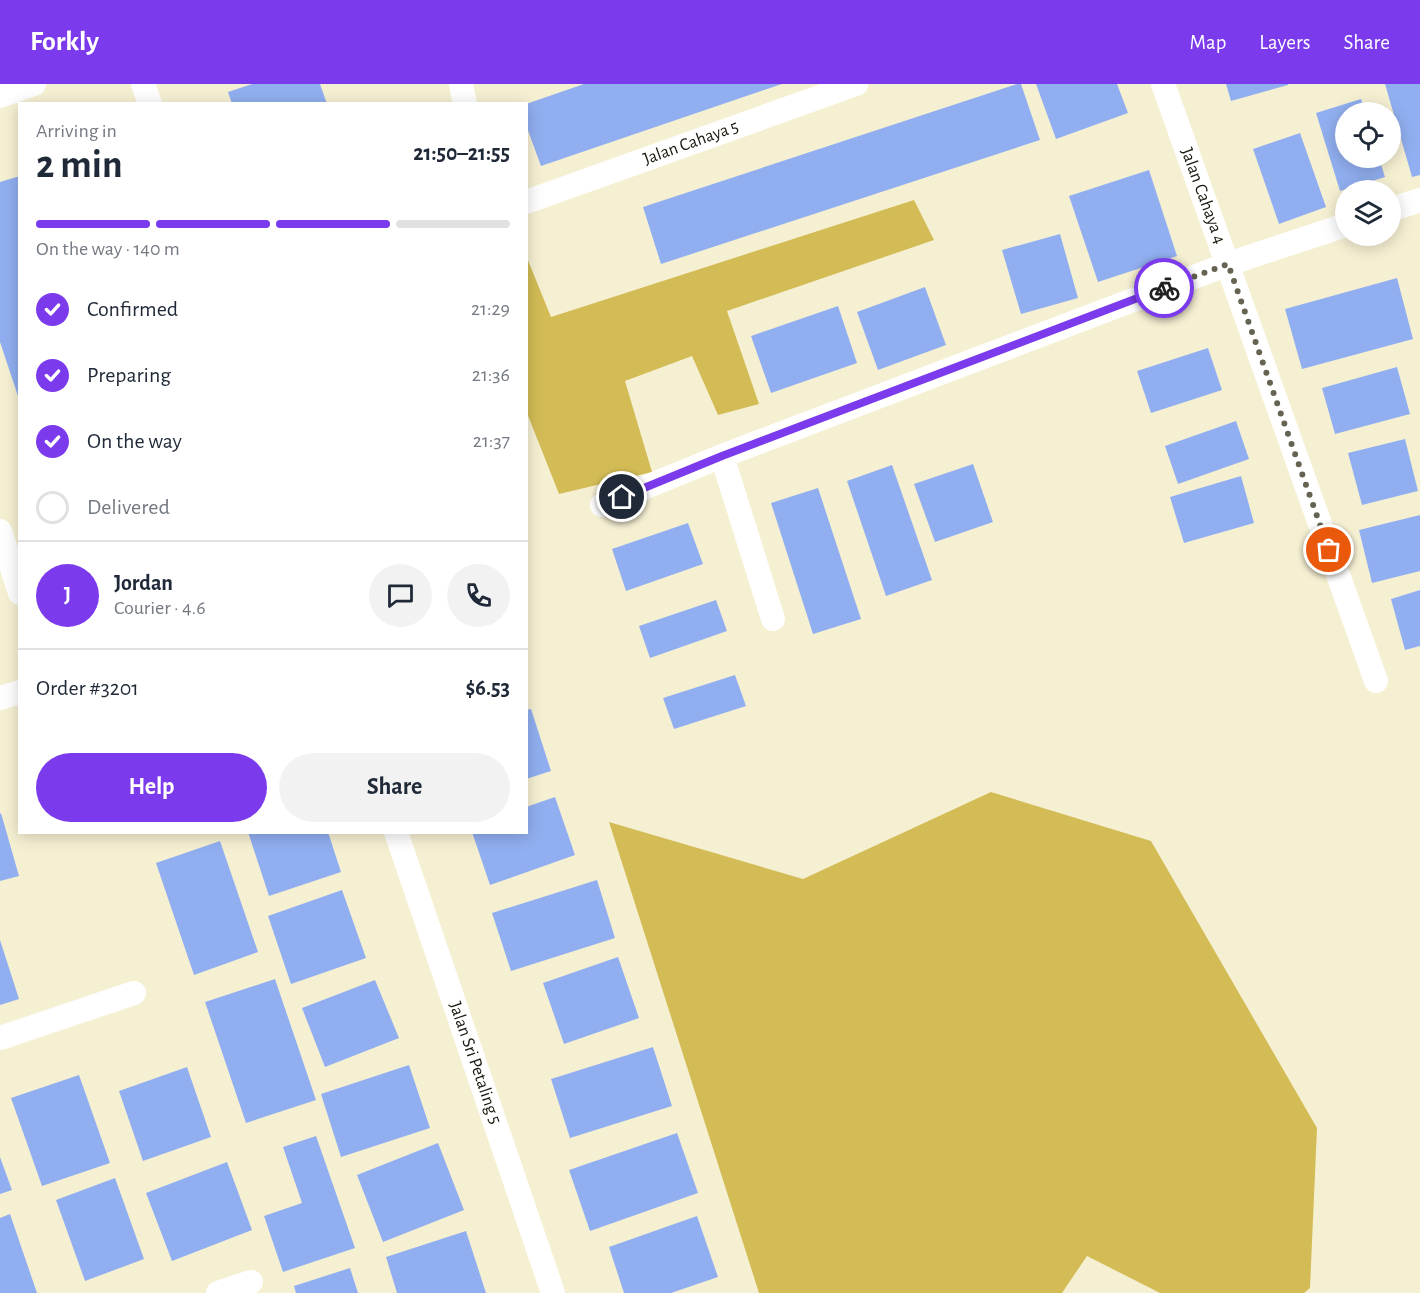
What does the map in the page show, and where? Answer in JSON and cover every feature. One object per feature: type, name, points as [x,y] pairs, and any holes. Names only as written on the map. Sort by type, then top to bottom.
[{"type":"street","points":[[0,96],[34,84]]},
{"type":"street","points":[[143,84],[149,102]]},
{"type":"street","points":[[461,84],[465,102]]},
{"type":"street","name":"Jalan Cahaya 5","points":[[528,201],[856,84]]},
{"type":"street","name":"Jalan Cahaya 4","points":[[1163,84],[1376,681]]},
{"type":"street","points":[[1401,206],[1420,200]]},
{"type":"street","points":[[602,505],[722,456],[1228,264],[1335,229]]},
{"type":"street","points":[[722,456],[773,619]]},
{"type":"street","points":[[0,531],[18,587]]},
{"type":"street","points":[[0,698],[18,693]]},
{"type":"street","name":"Jalan Sri Petaling 5","points":[[397,834],[553,1293]]},
{"type":"street","points":[[0,1038],[134,993]]},
{"type":"street","points":[[218,1293],[251,1282]]},
{"type":"shaded area","points":[[914,200],[934,240],[727,311],[759,404],[718,415],[692,356],[625,381],[652,472],[559,494],[528,416],[528,260],[551,317]]},
{"type":"shaded area","points":[[991,792],[1151,841],[1317,1128],[1310,1288],[1304,1293],[1160,1293],[1087,1256],[1062,1293],[759,1293],[609,822],[803,879]]},
{"type":"building","points":[[252,84],[320,84],[326,102],[231,102],[228,92]]},
{"type":"building","points":[[584,84],[782,84],[541,166],[528,130],[528,103]]},
{"type":"building","points":[[1021,84],[1040,140],[661,264],[643,207]]},
{"type":"building","points":[[1036,84],[1117,84],[1128,113],[1056,139]]},
{"type":"building","points":[[1226,84],[1288,84],[1288,85],[1231,101]]},
{"type":"building","points":[[1385,84],[1420,84],[1420,175],[1412,177],[1401,139],[1401,102],[1390,102]]},
{"type":"building","points":[[1335,107],[1335,168],[1382,168],[1385,177],[1375,180],[1337,180],[1316,113]]},
{"type":"building","points":[[1300,133],[1326,207],[1279,224],[1253,149]]},
{"type":"building","points":[[1149,170],[1177,256],[1098,282],[1069,196]]},
{"type":"building","points":[[18,177],[18,396],[0,342],[0,182]]},
{"type":"building","points":[[1060,234],[1078,298],[1021,314],[1002,250]]},
{"type":"building","points":[[1397,278],[1413,339],[1302,369],[1285,309]]},
{"type":"building","points":[[925,287],[946,345],[878,370],[857,312]]},
{"type":"building","points":[[838,306],[857,363],[771,393],[751,336]]},
{"type":"building","points":[[1208,348],[1222,390],[1151,413],[1137,371]]},
{"type":"building","points":[[1397,367],[1410,414],[1335,434],[1322,388]]},
{"type":"building","points":[[1236,421],[1249,459],[1178,484],[1165,446]]},
{"type":"building","points":[[1405,439],[1418,491],[1362,505],[1348,453]]},
{"type":"building","points":[[973,464],[993,522],[935,542],[914,484]]},
{"type":"building","points":[[892,465],[932,580],[886,596],[847,481]]},
{"type":"building","points":[[1241,476],[1254,523],[1184,543],[1170,497]]},
{"type":"building","points":[[818,488],[861,619],[813,634],[771,503]]},
{"type":"building","points":[[1420,515],[1420,571],[1372,583],[1359,530]]},
{"type":"building","points":[[688,523],[703,564],[626,591],[612,549]]},
{"type":"building","points":[[1420,590],[1420,646],[1405,650],[1391,599]]},
{"type":"building","points":[[716,600],[727,631],[650,658],[639,626]]},
{"type":"building","points":[[735,675],[746,706],[674,729],[663,698]]},
{"type":"building","points":[[531,709],[551,771],[528,778],[528,710]]},
{"type":"building","points":[[555,797],[575,855],[490,885],[473,834],[528,834],[528,806]]},
{"type":"building","points":[[0,814],[19,876],[0,881]]},
{"type":"building","points":[[249,834],[329,834],[341,872],[269,896]]},
{"type":"building","points":[[220,841],[258,952],[194,975],[156,863]]},
{"type":"building","points":[[597,880],[615,938],[511,971],[492,913]]},
{"type":"building","points":[[342,890],[366,958],[291,984],[268,916]]},
{"type":"building","points":[[0,940],[19,999],[0,1005]]},
{"type":"building","points":[[618,957],[639,1018],[564,1044],[543,983]]},
{"type":"building","points":[[275,979],[316,1100],[246,1123],[205,1002]]},
{"type":"building","points":[[375,980],[399,1038],[325,1067],[302,1008]]},
{"type":"building","points":[[653,1047],[672,1106],[570,1138],[551,1079]]},
{"type":"building","points":[[409,1065],[430,1128],[341,1157],[321,1094]]},
{"type":"building","points":[[187,1067],[211,1137],[143,1161],[119,1091]]},
{"type":"building","points":[[79,1075],[110,1163],[42,1186],[11,1098]]},
{"type":"building","points":[[677,1133],[698,1193],[590,1231],[569,1170]]},
{"type":"building","points":[[316,1136],[355,1248],[283,1272],[264,1216],[302,1203],[283,1147]]},
{"type":"building","points":[[438,1143],[464,1210],[383,1242],[357,1175]]},
{"type":"building","points":[[0,1157],[12,1190],[0,1194]]},
{"type":"building","points":[[227,1162],[252,1230],[172,1261],[146,1193]]},
{"type":"building","points":[[115,1178],[144,1259],[85,1281],[56,1200]]},
{"type":"building","points":[[10,1214],[37,1293],[0,1293],[0,1218]]},
{"type":"building","points":[[697,1216],[718,1277],[671,1293],[624,1293],[609,1247]]},
{"type":"building","points":[[466,1231],[486,1293],[397,1293],[386,1257]]},
{"type":"building","points":[[350,1268],[358,1293],[296,1293],[294,1286]]},
{"type":"way so far","points":[[1164,288],[1228,264],[1329,550]]},
{"type":"route","points":[[622,497],[722,456],[1164,288]]}]
